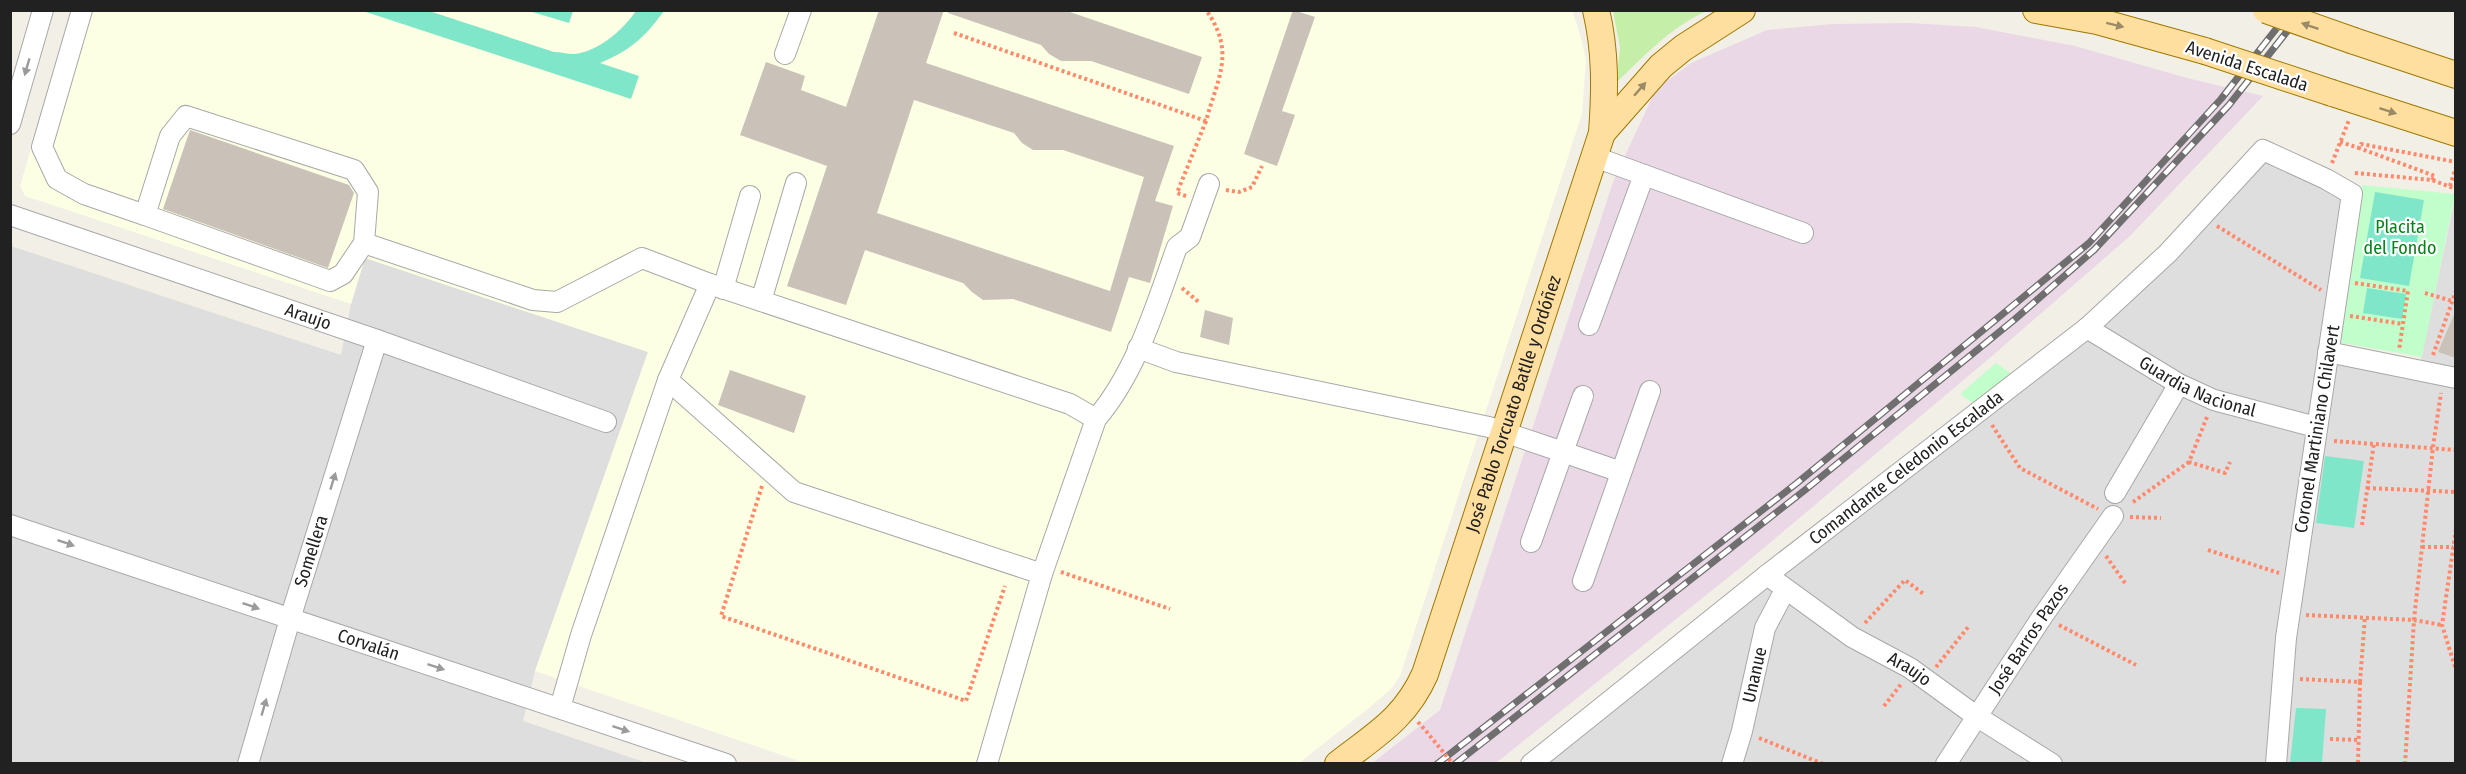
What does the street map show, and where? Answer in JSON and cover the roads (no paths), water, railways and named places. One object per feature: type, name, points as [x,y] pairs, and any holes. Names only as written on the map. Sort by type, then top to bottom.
[{"type":"main road","name":"José Pablo Torcuato Batlle y Ordóñez","points":[[1338,764],[1395,720],[1416,695],[1482,502],[1512,434],[1598,145],[1605,83],[1604,51],[1596,10]]},
{"type":"main road","name":"José Pablo Torcuato Batlle y Ordóñez","points":[[1598,145],[1661,66],[1683,48],[1742,10]]},
{"type":"main road","name":"Avenida Escalada","points":[[2037,10],[2097,21],[2205,51],[2456,133]]},
{"type":"main road","points":[[2266,10],[2456,75]]},
{"type":"street","points":[[10,124],[44,10]]},
{"type":"street","points":[[82,10],[42,147],[57,179],[84,194],[330,281],[344,274],[364,243],[368,192],[354,170],[186,116],[170,136],[145,215]]},
{"type":"street","points":[[785,54],[801,10]]},
{"type":"street","points":[[1598,145],[1644,175],[1803,233]]},
{"type":"street","name":"Coronel Martiniano Chilavert","points":[[2263,150],[2352,194],[2290,614],[2276,764]]},
{"type":"street","name":"Comandante Celedonio Escalada","points":[[1531,764],[1767,575],[2087,328],[2168,253],[2263,150]]},
{"type":"street","points":[[1589,325],[1644,175]]},
{"type":"street","points":[[761,302],[796,183]]},
{"type":"street","points":[[987,764],[1042,574],[1096,418],[1112,400],[1138,348],[1177,247],[1190,237],[1206,193]]},
{"type":"street","points":[[560,708],[581,635],[668,380],[716,286],[750,196]]},
{"type":"street","name":"Araujo","points":[[10,215],[377,340],[606,422]]},
{"type":"street","points":[[364,243],[533,300],[557,302],[642,258],[761,302],[1070,404],[1096,418]]},
{"type":"street","name":"Guardia Nacional","points":[[2087,328],[2179,384],[2214,400],[2315,433]]},
{"type":"street","name":"Somellera","points":[[248,764],[290,619],[377,340]]},
{"type":"street","points":[[1138,348],[1176,363],[1512,434],[1621,472]]},
{"type":"street","points":[[2328,352],[2450,376]]},
{"type":"street","points":[[668,380],[794,492],[1042,574]]},
{"type":"street","points":[[2115,493],[2179,384]]},
{"type":"street","points":[[1583,581],[1650,391]]},
{"type":"street","points":[[1531,542],[1582,396]]},
{"type":"street","name":"José Barros Pazos","points":[[1946,764],[2042,617],[2113,516]]},
{"type":"street","name":"Corvalán","points":[[10,525],[560,708],[698,759],[726,764]]},
{"type":"street","name":"Araujo","points":[[1767,575],[1852,637],[1919,674],[1976,716],[2052,764]]},
{"type":"street","name":"Unanue","points":[[1732,764],[1742,731],[1765,628],[1785,590]]},
{"type":"railway","points":[[1437,764],[1797,483],[2089,243],[2221,99],[2291,10]]},
{"type":"railway","points":[[1455,764],[1805,490],[2014,320],[2094,250],[2229,105],[2304,10]]},
{"type":"park label","name":"Placita del Fondo","points":[[2400,237]]}]
